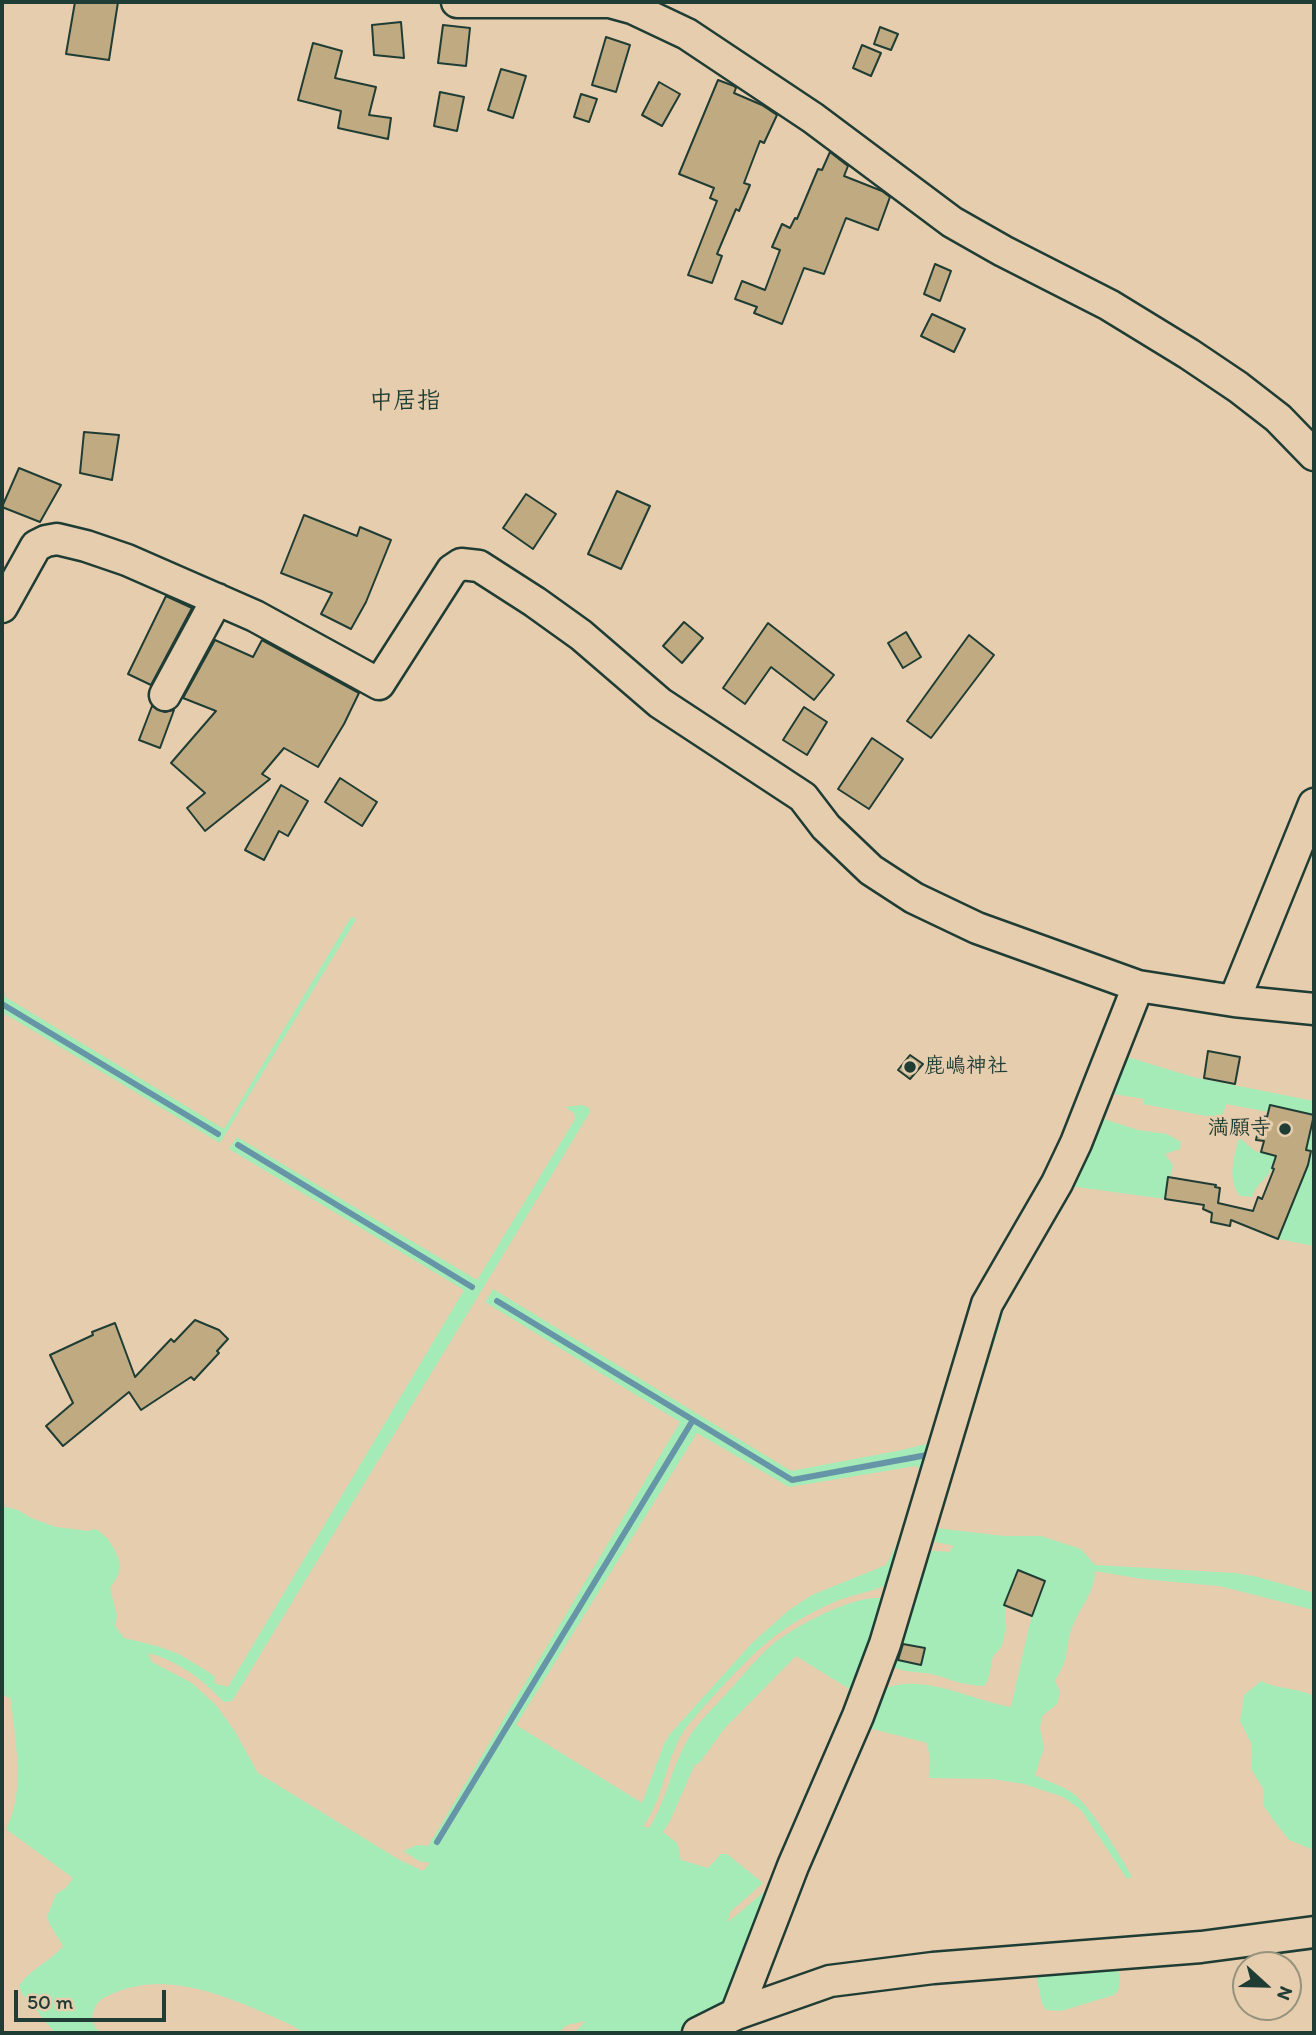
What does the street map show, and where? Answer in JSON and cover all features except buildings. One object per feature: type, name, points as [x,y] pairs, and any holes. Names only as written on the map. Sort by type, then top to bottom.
[{"type":"street","points":[[457,2],[610,2],[632,8],[687,34],[813,118],[952,222],[1108,305],[1228,380],[1278,418],[1314,455]]},
{"type":"street","points":[[2,607],[36,546],[57,539],[127,560],[217,599],[284,631],[379,684],[453,570],[461,564],[479,566],[535,601],[581,635],[660,703],[803,797],[826,827],[854,854],[914,898],[977,928],[1138,986],[1234,1001],[1314,1009]]},
{"type":"street","points":[[165,695],[217,599]]},
{"type":"street","points":[[1234,1001],[1314,804]]},
{"type":"street","points":[[736,2014],[788,1878],[858,1716],[885,1644],[987,1304],[1058,1183],[1138,986]]},
{"type":"street","points":[[698,2033],[736,2014],[830,1980],[960,1966],[1201,1947],[1314,1932]]},
{"type":"green space","points":[[351,917],[355,918],[355,921],[220,1143],[2,1012],[2,995],[224,1129]]},
{"type":"green space","points":[[1118,1054],[1193,1077],[1314,1101],[1314,1115],[1270,1105],[1269,1112],[1226,1104],[1222,1119],[1143,1104],[1144,1099],[1108,1093]]},
{"type":"green space","points":[[582,1105],[589,1108],[590,1112],[232,1701],[224,1702],[190,1672],[148,1653],[152,1662],[192,1683],[216,1705],[234,1730],[258,1773],[398,1859],[423,1871],[430,1863],[419,1861],[403,1851],[417,1845],[428,1846],[430,1843],[680,1422],[485,1302],[493,1289],[791,1471],[938,1441],[893,1582],[814,1612],[783,1630],[745,1663],[683,1732],[672,1755],[656,1804],[643,1826],[649,1828],[655,1817],[677,1761],[692,1733],[767,1649],[798,1628],[844,1605],[860,1600],[887,1599],[856,1693],[796,1656],[724,1729],[700,1762],[694,1766],[663,1832],[677,1843],[681,1860],[708,1868],[721,1854],[727,1854],[763,1883],[730,1912],[728,1922],[782,1877],[734,2003],[684,2033],[574,2033],[586,2021],[567,2025],[558,2033],[305,2033],[246,2005],[213,1993],[180,1986],[147,1984],[114,1993],[99,2001],[92,2020],[101,2033],[55,2033],[19,1986],[29,1974],[63,1946],[47,1917],[56,1894],[66,1888],[73,1878],[6,1829],[16,1799],[18,1766],[11,1699],[2,1694],[2,1506],[56,1527],[89,1531],[94,1529],[104,1535],[119,1560],[119,1572],[110,1588],[117,1616],[115,1626],[124,1638],[179,1654],[215,1677],[214,1683],[228,1687],[464,1290],[229,1149],[237,1137],[477,1280],[575,1119],[574,1113],[565,1107]],"holes":[[[697,1433],[789,1487],[916,1466],[921,1473],[913,1507],[886,1565],[812,1595],[789,1610],[752,1643],[670,1734],[642,1803],[516,1725]]]},
{"type":"green space","points":[[1103,1114],[1104,1119],[1138,1130],[1167,1134],[1181,1142],[1180,1149],[1165,1154],[1173,1165],[1165,1199],[1062,1185]]},
{"type":"green space","points":[[1314,1115],[1314,1246],[1278,1239],[1308,1165],[1306,1150]]},
{"type":"green space","points":[[1241,1139],[1255,1151],[1275,1156],[1271,1170],[1252,1197],[1240,1196],[1234,1183],[1233,1162],[1238,1140]]},
{"type":"green space","points":[[997,1315],[1002,1317],[999,1328],[968,1418],[936,1528],[1004,1536],[1041,1536],[1081,1549],[1095,1565],[1236,1573],[1314,1593],[1314,1610],[1219,1586],[1142,1579],[1095,1571],[1092,1587],[1072,1628],[1064,1662],[1055,1681],[1060,1692],[1057,1704],[1042,1716],[1040,1728],[1044,1748],[1035,1775],[1066,1789],[1082,1802],[1106,1833],[1132,1877],[1127,1879],[1081,1810],[1063,1797],[1024,1784],[993,1779],[929,1778],[927,1743],[865,1727],[881,1690],[896,1685],[929,1685],[1011,1707],[1029,1626],[1042,1584],[1015,1583],[1010,1590],[1004,1639],[993,1658],[984,1686],[905,1671],[885,1662],[922,1550],[949,1552],[954,1546],[928,1540]],"holes":[[[894,1642],[924,1648],[921,1665],[890,1658]]]},
{"type":"green space","points":[[1261,1681],[1314,1696],[1314,1850],[1289,1840],[1274,1821],[1263,1805],[1264,1790],[1251,1769],[1252,1745],[1240,1721],[1244,1695]]},
{"type":"green space","points":[[1116,1960],[1120,1983],[1114,1995],[1061,2011],[1046,2010],[1042,2004],[1034,1965]]},
{"type":"waterway","points":[[2,1004],[218,1134]]},
{"type":"waterway","points":[[238,1145],[472,1287]]},
{"type":"waterway","points":[[497,1301],[792,1480],[927,1455]]},
{"type":"waterway","points":[[437,1842],[693,1420]]},
{"type":"place","name":"鹿嶋神社","points":[[910,1067]]},
{"type":"place","name":"満願寺","points":[[1285,1129]]},
{"type":"district","name":"中居指","points":[[405,402]]}]
